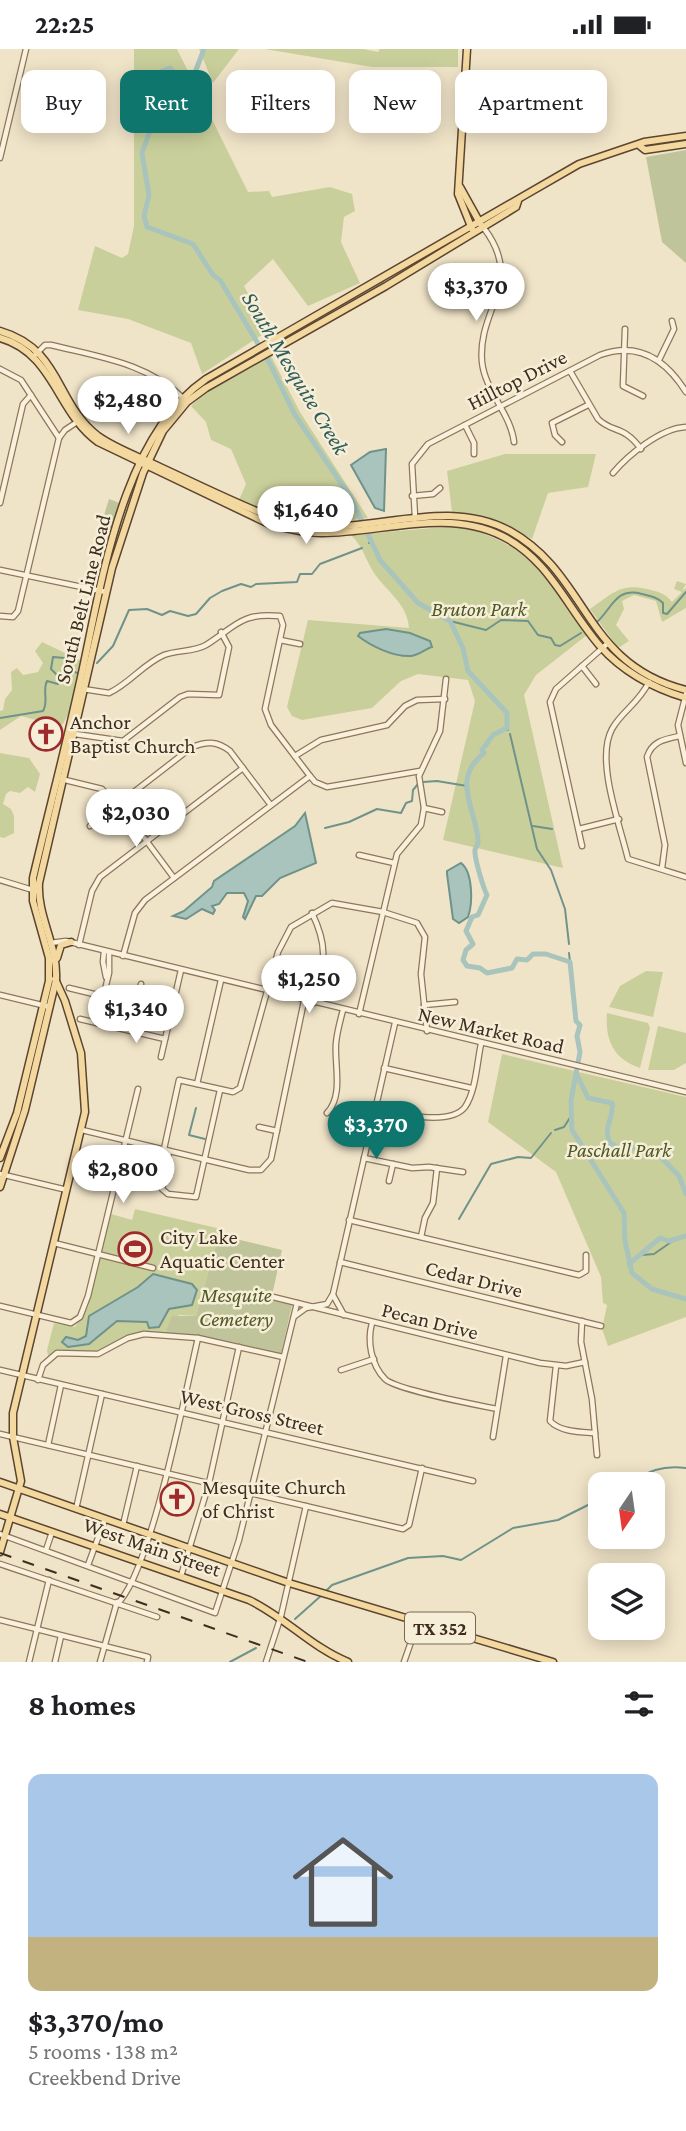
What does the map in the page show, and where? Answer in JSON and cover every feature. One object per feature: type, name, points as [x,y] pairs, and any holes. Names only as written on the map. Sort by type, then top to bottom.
[{"type":"main road","points":[[467,49],[459,203],[472,229]]},
{"type":"main road","points":[[670,142],[686,136]]},
{"type":"main road","name":"South Belt Line Road","points":[[244,361],[277,346],[472,229],[516,207],[518,201],[591,158],[640,146],[644,142],[670,142]]},
{"type":"main road","points":[[670,142],[686,144]]},
{"type":"main road","points":[[460,187],[481,224]]},
{"type":"main road","name":"South Belt Line Road","points":[[49,943],[35,891],[102,592],[127,502],[143,463],[184,400],[275,338],[410,267]]},
{"type":"main road","points":[[0,331],[20,338],[37,354],[51,378],[98,442],[270,521],[307,533],[395,524],[449,523],[479,527],[533,552],[571,607],[605,646],[650,681],[686,695]]},
{"type":"main road","points":[[0,338],[37,354]]},
{"type":"main road","name":"South Belt Line Road","points":[[102,592],[127,522],[143,463]]},
{"type":"main road","points":[[127,502],[130,505],[127,522]]},
{"type":"main road","points":[[395,524],[415,517],[446,515],[482,520],[508,530],[556,569],[605,646]]},
{"type":"main road","points":[[415,517],[428,524]]},
{"type":"main road","points":[[571,607],[578,602]]},
{"type":"main road","name":"South Belt Line Road","points":[[68,748],[75,734],[82,688]]},
{"type":"main road","points":[[49,943],[57,964]]},
{"type":"main road","points":[[0,1187],[1,1174],[25,1110],[47,1006],[49,943]]},
{"type":"main road","points":[[47,1006],[53,994],[61,945],[75,943]]},
{"type":"main road","points":[[0,1552],[1,1535],[19,1489],[21,1469],[13,1437],[13,1414],[82,1129],[85,1099],[83,1063],[50,958]]},
{"type":"main road","points":[[53,994],[63,995]]},
{"type":"main road","points":[[0,1158],[38,1043]]},
{"type":"main road","name":"TX 352","points":[[0,1482],[289,1583],[553,1662]]},
{"type":"main road","name":"West Main Street","points":[[0,1514],[223,1590],[281,1616],[313,1643],[348,1662]]},
{"type":"main road","points":[[0,1563],[1,1535]]},
{"type":"street","points":[[0,158],[26,49]]},
{"type":"street","points":[[481,224],[495,245],[502,272],[501,287],[482,355],[485,376],[514,442]]},
{"type":"street","points":[[673,321],[674,329],[659,360],[670,368],[686,392]]},
{"type":"street","points":[[625,329],[623,386],[643,396]]},
{"type":"street","points":[[37,354],[51,345],[145,370],[169,384],[184,400]]},
{"type":"street","name":"Hilltop Drive","points":[[415,517],[411,475],[415,458],[428,444],[607,353],[643,353],[659,360]]},
{"type":"street","points":[[0,369],[15,375],[32,395],[59,438]]},
{"type":"street","points":[[570,370],[588,405],[604,425],[626,432],[641,449]]},
{"type":"street","points":[[0,503],[23,404],[32,395]]},
{"type":"street","points":[[562,442],[555,435],[552,423],[588,405]]},
{"type":"street","points":[[0,616],[13,617],[19,611],[59,438],[65,430],[81,420]]},
{"type":"street","points":[[465,425],[474,443],[474,454]]},
{"type":"street","points":[[613,473],[641,449],[672,430],[686,427]]},
{"type":"street","points":[[412,496],[433,494],[440,488]]},
{"type":"street","points":[[0,570],[102,592]]},
{"type":"street","points":[[82,688],[114,691],[165,655],[203,647],[221,632],[246,619],[280,616],[284,620],[265,709],[271,726],[315,782],[327,787],[420,771]]},
{"type":"street","points":[[75,734],[123,741],[180,697],[188,694],[219,695],[229,647],[221,632]]},
{"type":"street","points":[[280,640],[300,644]]},
{"type":"street","points":[[582,846],[550,702],[556,689],[605,646]]},
{"type":"street","points":[[582,666],[596,684]]},
{"type":"street","points":[[359,1014],[394,863],[400,849],[421,825],[425,809],[420,771],[440,731],[446,679]]},
{"type":"street","points":[[650,681],[639,702],[616,724],[608,738],[606,761],[628,859],[686,877]]},
{"type":"street","points":[[686,695],[678,725],[686,763]]},
{"type":"street","points":[[295,756],[321,740],[387,726],[405,706],[418,700],[445,699]]},
{"type":"street","points":[[662,868],[666,845],[647,757],[653,745],[680,736]]},
{"type":"street","points":[[90,826],[201,744],[221,745],[271,804]]},
{"type":"street","points":[[75,943],[95,884],[106,871],[243,768]]},
{"type":"street","points":[[123,955],[139,907],[310,776]]},
{"type":"street","points":[[61,779],[102,789],[118,804],[174,878]]},
{"type":"street","points":[[425,809],[442,812]]},
{"type":"street","points":[[578,829],[619,820]]},
{"type":"street","points":[[359,855],[394,863]]},
{"type":"street","points":[[0,880],[35,891]]},
{"type":"street","points":[[220,1090],[196,1197],[168,1194],[162,1185],[179,1080],[233,1092],[240,1088],[258,1017],[284,937],[297,922],[332,903],[411,920],[423,931],[427,1031]]},
{"type":"street","points":[[312,913],[324,942],[325,953],[314,1003]]},
{"type":"street","name":"New Market Road","points":[[49,943],[75,943],[418,1029],[686,1092]]},
{"type":"street","points":[[96,1023],[106,981],[107,951]]},
{"type":"street","points":[[160,1057],[181,970]]},
{"type":"street","points":[[197,1084],[221,980]]},
{"type":"street","points":[[130,1030],[141,984]]},
{"type":"street","points":[[69,988],[103,996]]},
{"type":"street","points":[[0,995],[47,1006]]},
{"type":"street","points":[[82,1129],[205,1160],[249,1170],[261,1170],[269,1164],[304,1001]]},
{"type":"street","points":[[425,1005],[455,1002]]},
{"type":"street","points":[[327,1113],[332,1106],[339,1071],[335,1048],[343,1010]]},
{"type":"street","points":[[418,1029],[425,1014]]},
{"type":"street","points":[[80,1019],[165,1039]]},
{"type":"street","points":[[293,1320],[302,1311],[327,1304],[333,1294],[395,1023]]},
{"type":"street","points":[[375,1109],[408,1115],[447,1117],[465,1106],[481,1044]]},
{"type":"street","points":[[384,1068],[471,1088]]},
{"type":"street","points":[[0,1306],[73,1323],[82,1312],[138,1089]]},
{"type":"street","points":[[259,1126],[277,1131]]},
{"type":"street","points":[[364,1158],[412,1168],[463,1172]]},
{"type":"street","points":[[389,1181],[393,1164]]},
{"type":"street","points":[[421,1237],[425,1218],[433,1203],[437,1168]]},
{"type":"street","points":[[1,1174],[67,1190]]},
{"type":"street","points":[[349,1220],[579,1275],[586,1271],[586,1255]]},
{"type":"street","points":[[54,1243],[153,1268]]},
{"type":"street","name":"Cedar Drive","points":[[340,1262],[601,1326]]},
{"type":"street","points":[[333,1294],[345,1316]]},
{"type":"street","name":"Pecan Drive","points":[[269,1296],[506,1356],[556,1366],[585,1362]]},
{"type":"street","points":[[1,1535],[215,1613],[232,1563],[296,1303]]},
{"type":"street","points":[[582,1321],[597,1455]]},
{"type":"street","points":[[372,1322],[369,1334],[374,1359],[390,1382],[497,1409]]},
{"type":"street","points":[[38,1380],[43,1365],[57,1353],[98,1354],[128,1338],[144,1334],[198,1338],[283,1357]]},
{"type":"street","points":[[100,1662],[116,1605],[138,1562],[167,1473],[198,1338]]},
{"type":"street","points":[[181,1576],[209,1483],[239,1347]]},
{"type":"street","points":[[493,1437],[506,1356]]},
{"type":"street","points":[[341,1370],[374,1359]]},
{"type":"street","points":[[556,1366],[550,1421],[562,1428],[595,1433]]},
{"type":"street","name":"West Gross Street","points":[[0,1370],[473,1481]]},
{"type":"street","points":[[48,1445],[61,1385]]},
{"type":"street","points":[[76,1509],[102,1394]]},
{"type":"street","points":[[0,1434],[403,1529],[409,1525],[422,1468]]},
{"type":"street","points":[[123,1525],[137,1466]]},
{"type":"street","points":[[266,1662],[281,1616],[306,1506]]},
{"type":"street","points":[[88,1565],[105,1519]]},
{"type":"street","points":[[46,1550],[52,1532]]},
{"type":"street","points":[[0,1563],[157,1618]]},
{"type":"street","points":[[29,1662],[49,1580]]},
{"type":"street","points":[[0,1620],[147,1659]]},
{"type":"street","points":[[404,1662],[418,1622]]},
{"type":"street","points":[[55,1662],[61,1636]]},
{"type":"green space","points":[[134,49],[177,49],[187,70],[134,70]]},
{"type":"green space","points":[[199,49],[239,49],[213,83],[212,70],[208,70]]},
{"type":"green space","points":[[265,49],[363,49],[378,52],[380,49],[458,49],[458,67],[372,67]]},
{"type":"green space","points":[[212,119],[248,192],[269,191],[272,197],[330,187],[352,194],[355,211],[344,217],[341,242],[360,283],[308,306],[273,259],[244,286],[268,331],[202,374],[191,343],[128,319],[78,310],[95,246],[122,258],[128,254],[134,226],[134,133],[212,133]]},
{"type":"green space","points":[[686,150],[686,263],[662,242],[646,157]]},
{"type":"green space","points":[[271,356],[300,412],[368,518],[302,520],[272,513],[239,500],[246,484],[231,449],[211,440],[206,422],[191,406],[205,393]]},
{"type":"green space","points":[[505,454],[596,454],[588,487],[548,493],[532,539],[499,521],[452,512],[447,471]]},
{"type":"green space","points":[[109,499],[122,504],[113,533],[100,528]]},
{"type":"green space","name":"Bruton Park","points":[[456,526],[481,533],[519,552],[547,579],[587,635],[536,675],[524,695],[563,868],[443,840],[475,701],[468,680],[418,674],[401,681],[372,708],[302,720],[292,716],[287,707],[308,620],[409,628],[404,610],[376,576],[351,535]]},
{"type":"green space","points":[[677,581],[686,584],[682,591],[686,588],[686,608],[662,622],[656,601],[634,595],[622,601],[624,609],[616,625],[629,641],[618,648],[590,609],[611,594],[630,587],[658,592],[672,602],[682,592],[674,589]]},
{"type":"green space","points":[[42,642],[82,661],[73,705],[63,724],[58,726],[21,716],[0,730],[0,711],[3,710],[5,699],[12,690],[11,672],[17,668],[23,675],[38,672],[43,663],[35,651]]},
{"type":"green space","points":[[0,753],[29,758],[40,774],[35,792],[28,787],[20,793],[10,791],[6,794],[3,804],[11,809],[14,816],[14,833],[4,838],[0,837]]},
{"type":"green space","points":[[646,971],[663,972],[653,1017],[609,1007],[620,986]]},
{"type":"green space","points":[[607,1013],[648,1023],[650,1028],[640,1068],[617,1054],[609,1040]]},
{"type":"green space","points":[[658,1026],[686,1033],[686,1063],[674,1070],[648,1070]]},
{"type":"green space","name":"Paschall Park","points":[[502,1054],[686,1097],[686,1317],[608,1346],[602,1329],[607,1305],[603,1303],[601,1277],[556,1172],[488,1122]]},
{"type":"green space","points":[[135,1209],[221,1229],[196,1316],[179,1315],[165,1335],[142,1333],[100,1352],[58,1351],[48,1356],[54,1323],[75,1327],[88,1307],[111,1214],[132,1220]]},
{"type":"green space","name":"Mesquite Cemetery","points":[[219,1235],[282,1250],[271,1300],[292,1305],[281,1354],[197,1336],[165,1335],[172,1316],[196,1316]]},
{"type":"water","points":[[386,449],[384,511],[375,508],[351,465],[370,452]]},
{"type":"water","points":[[386,629],[410,633],[430,641],[432,647],[414,655],[397,655],[358,636],[360,633]]},
{"type":"water","points":[[305,813],[316,863],[280,878],[262,896],[256,896],[245,919],[243,917],[248,901],[244,893],[227,893],[219,904],[212,906],[215,910],[213,914],[202,909],[186,919],[173,916],[184,911],[212,887],[214,881],[295,826]]},
{"type":"water","points":[[461,863],[470,880],[471,904],[468,917],[459,923],[453,919],[447,871]]},
{"type":"water","points":[[153,1274],[192,1284],[197,1290],[192,1305],[169,1309],[159,1327],[149,1328],[147,1322],[117,1321],[89,1344],[68,1347],[62,1342],[66,1337],[78,1340],[86,1336],[89,1316],[138,1287]]},
{"type":"waterway","name":"South Mesquite Creek","points":[[204,49],[196,70],[189,79],[180,80],[170,68],[162,71],[163,101],[173,112],[168,121],[151,128],[142,153],[149,195],[144,216],[147,227],[193,244],[213,275],[220,280],[270,364],[295,415],[351,498],[380,560],[418,603],[450,621],[463,648],[468,671],[507,713],[507,728],[493,735],[482,750],[484,753],[471,768],[467,780],[478,842],[476,859],[487,895],[478,915],[472,917],[466,931],[473,944],[466,950],[463,960],[467,966],[480,968],[487,973],[512,968],[517,959],[527,960],[533,954],[546,954],[570,962],[576,1021],[580,1025],[577,1036],[580,1052],[571,1101],[572,1130],[624,1213],[625,1241],[632,1273],[652,1289],[686,1299]]},
{"type":"waterway","name":"South Mesquite Creek","points":[[369,543],[372,540]]},
{"type":"waterway","points":[[97,663],[113,646],[129,610],[147,609],[162,615],[170,611],[188,616],[196,614],[210,598],[222,591],[241,584],[251,587],[256,584],[297,582],[300,574],[312,574],[320,564],[362,548]]},
{"type":"waterway","points":[[597,622],[616,600],[626,593],[656,598],[663,603],[663,613],[667,614],[686,592]]},
{"type":"waterway","points":[[450,621],[486,630],[501,620],[528,621],[538,635],[551,638],[555,645],[560,646],[581,633]]},
{"type":"waterway","points":[[0,718],[43,711],[47,681],[58,684],[60,678],[51,669],[53,657],[65,658],[66,668],[77,673]]},
{"type":"waterway","points":[[510,734],[537,849],[551,870],[565,909],[569,944]]},
{"type":"waterway","points":[[423,782],[437,781],[467,786]]},
{"type":"waterway","points":[[325,828],[349,822],[377,809],[401,813],[406,803],[412,801],[413,790],[418,784]]},
{"type":"waterway","points":[[533,826],[552,829]]},
{"type":"waterway","points":[[569,953],[570,962]]},
{"type":"waterway","name":"South Mesquite Creek","points":[[577,1075],[588,1098],[612,1103],[607,1132],[610,1143],[624,1151],[635,1147],[656,1152],[679,1176],[686,1194]]},
{"type":"waterway","points":[[196,1108],[189,1135],[205,1139]]},
{"type":"waterway","points":[[555,1130],[564,1127],[571,1116]]},
{"type":"waterway","points":[[459,1219],[491,1164],[518,1157],[531,1158],[551,1133]]},
{"type":"waterway","name":"South Mesquite Creek","points":[[629,1264],[660,1238],[669,1241],[686,1236]]},
{"type":"waterway","points":[[642,1255],[654,1254],[674,1240]]},
{"type":"waterway","points":[[651,1472],[669,1467],[686,1468]]},
{"type":"waterway","points":[[327,1590],[332,1585],[408,1558],[443,1556],[461,1560],[513,1528],[558,1520],[588,1505]]},
{"type":"waterway","points":[[295,1619],[323,1594]]},
{"type":"waterway","points":[[230,1662],[256,1648]]},
{"type":"railway","points":[[0,1553],[308,1662]]},
{"type":"place","name":"Anchor Baptist Church","points":[[46,734]]},
{"type":"place","name":"City Lake Aquatic Center","points":[[135,1249]]},
{"type":"place","name":"Mesquite Church of Christ","points":[[177,1499]]}]
